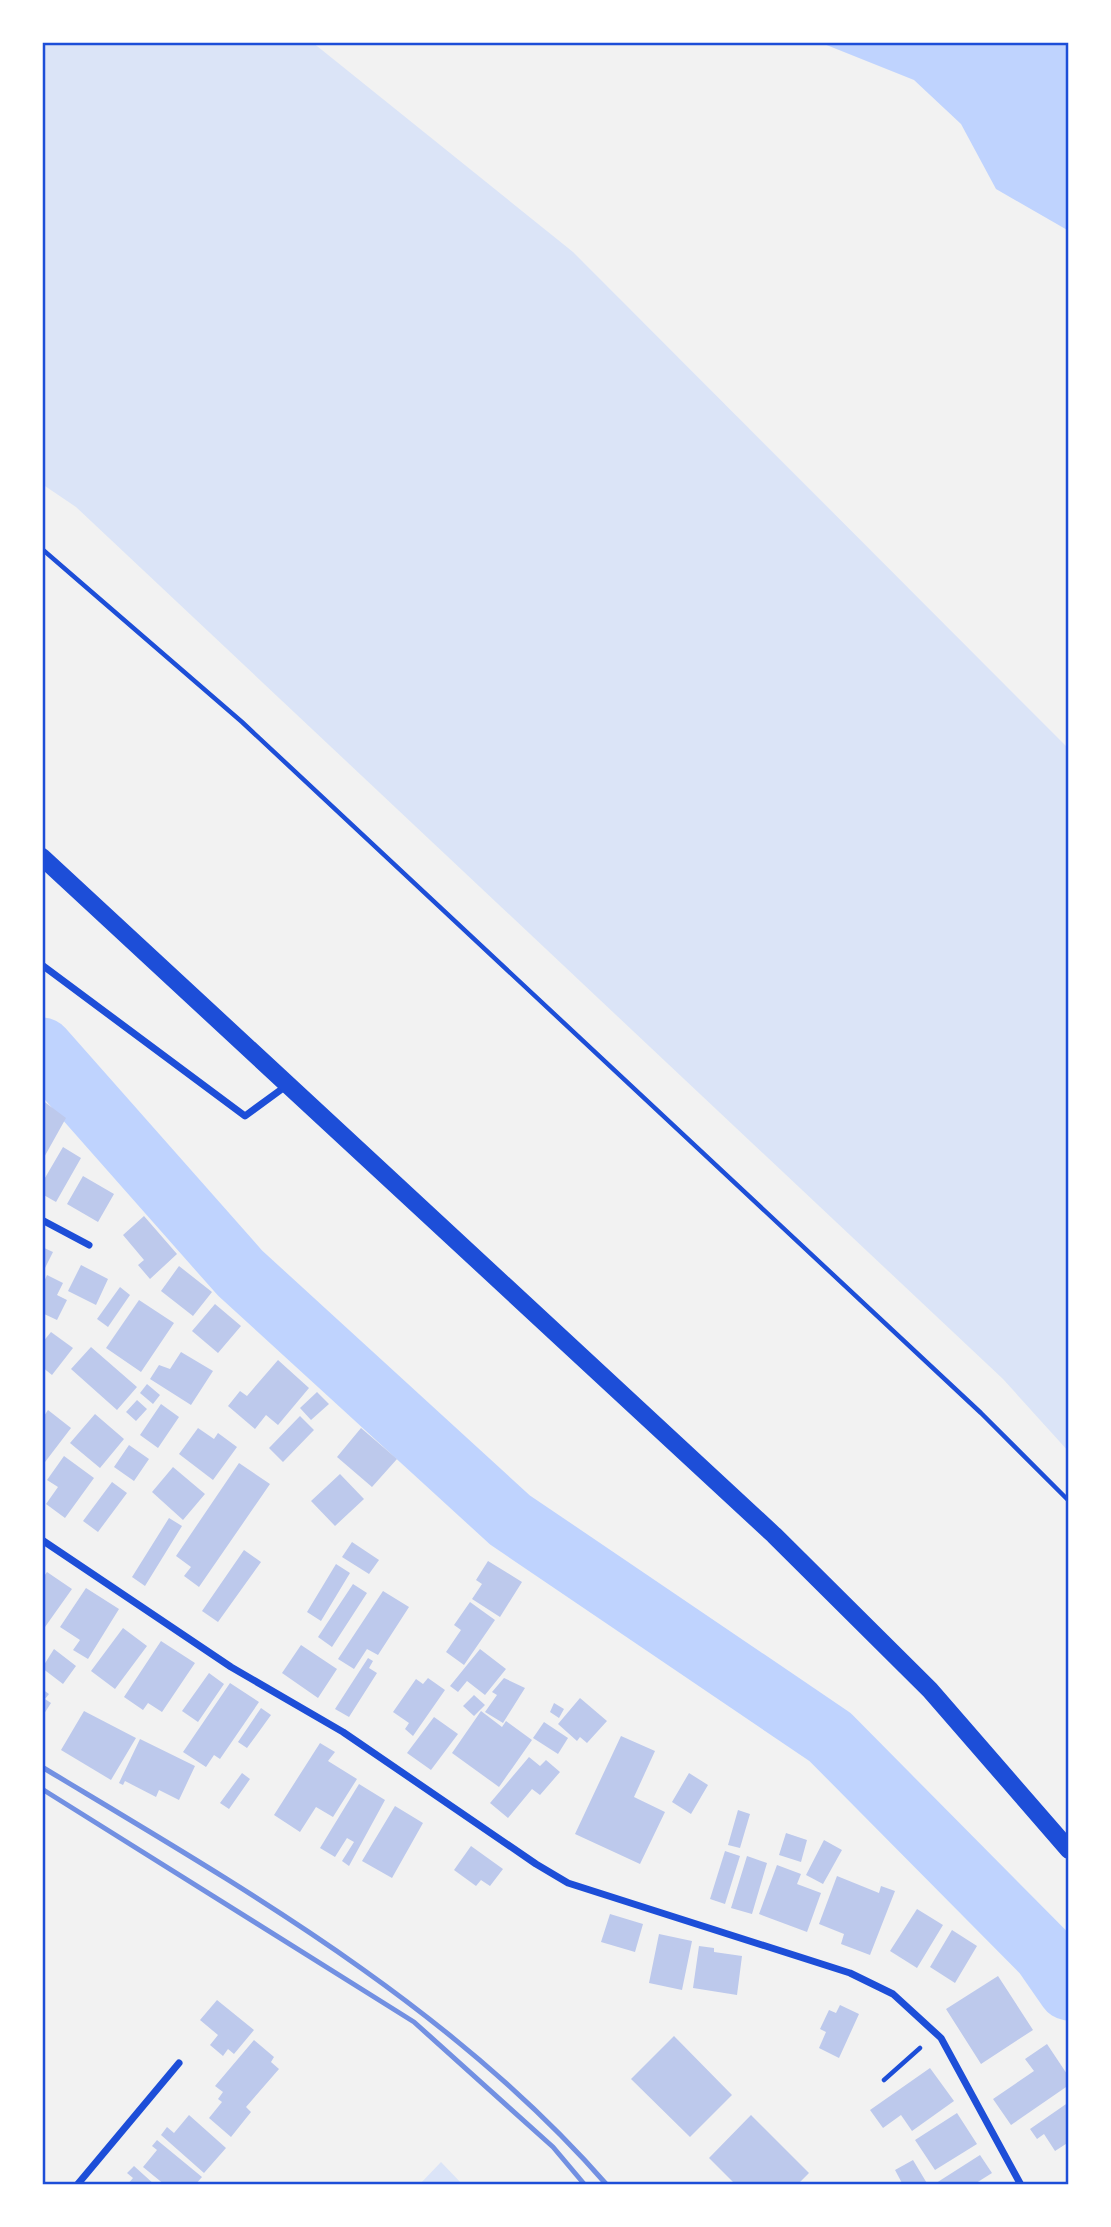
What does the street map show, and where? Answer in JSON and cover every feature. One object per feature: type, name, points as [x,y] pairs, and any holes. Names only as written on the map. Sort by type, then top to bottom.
[{"type":"main road","points":[[42,857],[774,1535],[930,1690],[1069,1850]]},
{"type":"street","points":[[42,965],[245,1116],[288,1085]]},
{"type":"street","points":[[42,1220],[89,1245]]},
{"type":"street","points":[[42,1540],[231,1667],[344,1732],[536,1864],[568,1883],[850,1973],[893,1994],[941,2038],[1021,2185]]},
{"type":"street","points":[[77,2185],[180,2063]]},
{"type":"path","points":[[42,549],[242,722],[981,1413],[1069,1501]]},
{"type":"path","points":[[884,2080],[928,2041]]},
{"type":"shaded area","points":[[42,42],[312,42],[573,252],[1069,749],[1069,1452],[1003,1379],[76,507],[42,484]]},
{"type":"shaded area","points":[[441,2162],[463,2185],[419,2185]]},
{"type":"water","points":[[819,42],[1069,42],[1069,231],[996,189],[961,124],[914,80]]},
{"type":"building","points":[[42,1100],[66,1118],[42,1161]]},
{"type":"building","points":[[63,1147],[81,1158],[56,1202],[42,1194],[42,1183]]},
{"type":"building","points":[[83,1176],[114,1194],[98,1222],[67,1204]]},
{"type":"building","points":[[144,1216],[177,1254],[150,1279],[138,1265],[144,1260],[123,1235]]},
{"type":"building","points":[[42,1247],[53,1252],[42,1274]]},
{"type":"building","points":[[81,1265],[108,1279],[96,1305],[68,1291]]},
{"type":"building","points":[[179,1266],[212,1292],[193,1316],[161,1291]]},
{"type":"building","points":[[47,1275],[63,1283],[57,1295],[67,1300],[57,1320],[42,1313],[42,1286]]},
{"type":"building","points":[[120,1287],[130,1295],[108,1327],[97,1319]]},
{"type":"building","points":[[139,1300],[174,1323],[141,1372],[106,1348]]},
{"type":"building","points":[[215,1304],[241,1326],[218,1353],[192,1331]]},
{"type":"building","points":[[51,1332],[73,1348],[52,1375],[42,1367],[42,1343]]},
{"type":"building","points":[[91,1347],[137,1387],[117,1410],[71,1369]]},
{"type":"building","points":[[181,1352],[213,1371],[191,1405],[150,1379],[159,1365],[170,1369]]},
{"type":"building","points":[[278,1360],[309,1388],[278,1425],[266,1415],[255,1429],[228,1406],[240,1391],[247,1396]]},
{"type":"building","points":[[147,1384],[160,1395],[153,1404],[140,1393]]},
{"type":"building","points":[[317,1392],[329,1404],[311,1420],[300,1408]]},
{"type":"building","points":[[137,1400],[147,1409],[136,1421],[126,1412]]},
{"type":"building","points":[[161,1404],[179,1417],[158,1448],[140,1435]]},
{"type":"building","points":[[48,1410],[71,1428],[42,1466],[42,1419]]},
{"type":"building","points":[[95,1414],[124,1439],[100,1468],[70,1443]]},
{"type":"building","points":[[300,1416],[314,1430],[283,1462],[269,1448]]},
{"type":"building","points":[[198,1428],[214,1439],[218,1433],[237,1447],[213,1480],[179,1454]]},
{"type":"building","points":[[361,1428],[397,1459],[372,1487],[337,1457]]},
{"type":"building","points":[[129,1445],[149,1459],[134,1481],[114,1467]]},
{"type":"building","points":[[64,1456],[94,1478],[65,1518],[46,1504],[58,1487],[47,1480]]},
{"type":"building","points":[[239,1463],[270,1484],[199,1587],[184,1576],[191,1567],[176,1556]]},
{"type":"building","points":[[173,1467],[205,1494],[183,1520],[152,1492]]},
{"type":"building","points":[[340,1474],[364,1499],[335,1526],[311,1501]]},
{"type":"building","points":[[112,1482],[127,1493],[98,1532],[83,1521]]},
{"type":"building","points":[[169,1518],[182,1526],[145,1586],[132,1577]]},
{"type":"building","points":[[352,1542],[379,1560],[369,1574],[342,1557]]},
{"type":"building","points":[[244,1550],[261,1562],[218,1622],[202,1611]]},
{"type":"building","points":[[488,1561],[522,1582],[500,1617],[472,1599],[482,1584],[476,1580]]},
{"type":"building","points":[[336,1564],[350,1573],[321,1621],[307,1612]]},
{"type":"building","points":[[47,1572],[72,1589],[45,1627],[42,1625],[42,1579]]},
{"type":"building","points":[[353,1584],[367,1593],[332,1647],[318,1637]]},
{"type":"building","points":[[86,1588],[119,1609],[88,1659],[73,1650],[80,1640],[60,1627]]},
{"type":"building","points":[[383,1591],[409,1607],[378,1655],[367,1649],[354,1669],[338,1659]]},
{"type":"building","points":[[470,1602],[495,1620],[464,1665],[446,1652],[461,1630],[454,1625]]},
{"type":"building","points":[[123,1628],[147,1646],[115,1689],[91,1671]]},
{"type":"building","points":[[161,1641],[195,1663],[162,1712],[148,1703],[143,1710],[124,1697]]},
{"type":"building","points":[[301,1645],[337,1669],[318,1698],[282,1673]]},
{"type":"building","points":[[54,1649],[76,1666],[63,1684],[42,1668]]},
{"type":"building","points":[[480,1649],[506,1669],[485,1695],[467,1681],[458,1692],[450,1686]]},
{"type":"building","points":[[368,1658],[373,1661],[369,1668],[377,1673],[349,1717],[335,1709]]},
{"type":"building","points":[[209,1673],[224,1684],[198,1722],[182,1711]]},
{"type":"building","points":[[428,1678],[445,1690],[413,1736],[405,1729],[409,1723],[393,1712],[416,1679],[423,1684]]},
{"type":"building","points":[[504,1678],[525,1688],[503,1723],[485,1712],[497,1695],[492,1692]]},
{"type":"building","points":[[230,1683],[259,1702],[220,1759],[214,1755],[206,1767],[183,1752]]},
{"type":"building","points":[[42,1689],[49,1694],[45,1699],[51,1703],[42,1717]]},
{"type":"building","points":[[474,1695],[485,1705],[474,1716],[463,1706]]},
{"type":"building","points":[[580,1698],[607,1721],[587,1743],[580,1737],[577,1741],[558,1724]]},
{"type":"building","points":[[554,1703],[564,1709],[559,1718],[550,1712]]},
{"type":"building","points":[[261,1708],[271,1715],[247,1748],[238,1742]]},
{"type":"building","points":[[84,1711],[136,1738],[111,1780],[61,1750]]},
{"type":"building","points":[[481,1711],[502,1727],[506,1721],[532,1740],[499,1787],[452,1753]]},
{"type":"building","points":[[434,1717],[458,1734],[431,1770],[407,1753]]},
{"type":"building","points":[[544,1722],[568,1738],[558,1754],[533,1738]]},
{"type":"building","points":[[621,1736],[655,1751],[634,1797],[665,1812],[640,1864],[575,1834]]},
{"type":"building","points":[[140,1739],[195,1766],[179,1800],[159,1790],[156,1797],[125,1781],[123,1785],[119,1783]]},
{"type":"building","points":[[320,1743],[335,1752],[328,1761],[357,1779],[333,1817],[316,1807],[300,1832],[274,1815]]},
{"type":"building","points":[[529,1757],[540,1766],[546,1760],[560,1772],[540,1795],[532,1789],[508,1818],[490,1803]]},
{"type":"building","points":[[242,1773],[250,1779],[229,1809],[220,1803]]},
{"type":"building","points":[[689,1773],[708,1785],[691,1814],[672,1802]]},
{"type":"building","points":[[359,1784],[385,1800],[349,1866],[342,1861],[354,1842],[347,1838],[335,1857],[320,1848]]},
{"type":"building","points":[[395,1806],[423,1823],[392,1878],[362,1861]]},
{"type":"building","points":[[738,1810],[750,1814],[740,1848],[728,1845]]},
{"type":"building","points":[[786,1833],[807,1840],[801,1862],[779,1855]]},
{"type":"building","points":[[824,1840],[842,1850],[823,1884],[806,1875]]},
{"type":"building","points":[[471,1846],[503,1869],[490,1886],[481,1880],[476,1886],[454,1870]]},
{"type":"building","points":[[725,1851],[740,1856],[725,1904],[710,1899]]},
{"type":"building","points":[[747,1856],[767,1863],[752,1914],[731,1908]]},
{"type":"building","points":[[777,1865],[801,1874],[797,1884],[821,1893],[807,1932],[759,1914]]},
{"type":"building","points":[[837,1876],[879,1893],[881,1886],[895,1891],[870,1955],[841,1944],[844,1934],[819,1924]]},
{"type":"building","points":[[917,1909],[943,1925],[917,1968],[890,1951]]},
{"type":"building","points":[[610,1914],[643,1924],[635,1952],[601,1942]]},
{"type":"building","points":[[952,1930],[977,1946],[955,1983],[930,1967]]},
{"type":"building","points":[[659,1934],[692,1941],[682,1990],[649,1983]]},
{"type":"building","points":[[699,1946],[714,1948],[714,1952],[742,1956],[737,1995],[693,1988]]},
{"type":"building","points":[[998,1976],[1033,2030],[981,2064],[946,2009]]},
{"type":"building","points":[[217,2000],[254,2030],[234,2054],[228,2049],[223,2056],[210,2045],[218,2035],[200,2020]]},
{"type":"building","points":[[840,2005],[859,2014],[839,2058],[819,2048],[826,2032],[820,2029],[829,2010],[836,2013]]},
{"type":"building","points":[[674,2036],[732,2095],[690,2137],[631,2079]]},
{"type":"building","points":[[254,2040],[274,2057],[271,2062],[279,2069],[246,2107],[251,2112],[231,2137],[209,2118],[222,2102],[218,2099],[223,2092],[215,2086]]},
{"type":"building","points":[[1047,2044],[1069,2077],[1069,2085],[1011,2125],[993,2099],[1034,2071],[1025,2059]]},
{"type":"building","points":[[930,2068],[954,2101],[912,2131],[901,2115],[883,2128],[870,2110]]},
{"type":"building","points":[[1069,2102],[1069,2142],[1055,2151],[1044,2134],[1037,2139],[1030,2129]]},
{"type":"building","points":[[957,2113],[977,2144],[935,2170],[915,2140]]},
{"type":"building","points":[[189,2115],[226,2148],[204,2173],[161,2135],[167,2127],[174,2133]]},
{"type":"building","points":[[751,2115],[809,2173],[797,2185],[736,2185],[709,2158]]},
{"type":"building","points":[[157,2140],[202,2177],[195,2185],[165,2185],[143,2167],[157,2150],[152,2146]]},
{"type":"building","points":[[980,2155],[992,2173],[973,2185],[933,2185]]},
{"type":"building","points":[[913,2160],[928,2185],[903,2185],[895,2170]]},
{"type":"building","points":[[134,2166],[155,2185],[127,2185],[133,2178],[127,2173]]},
{"type":"waterway","points":[[42,1049],[240,1273],[510,1520],[830,1737],[1044,1953],[1069,1989]]},
{"type":"railway","points":[[42,1767],[268,1905],[413,2006],[481,2061],[546,2121],[607,2185]]},
{"type":"railway","points":[[42,1789],[414,2022],[553,2147],[585,2185]]}]
